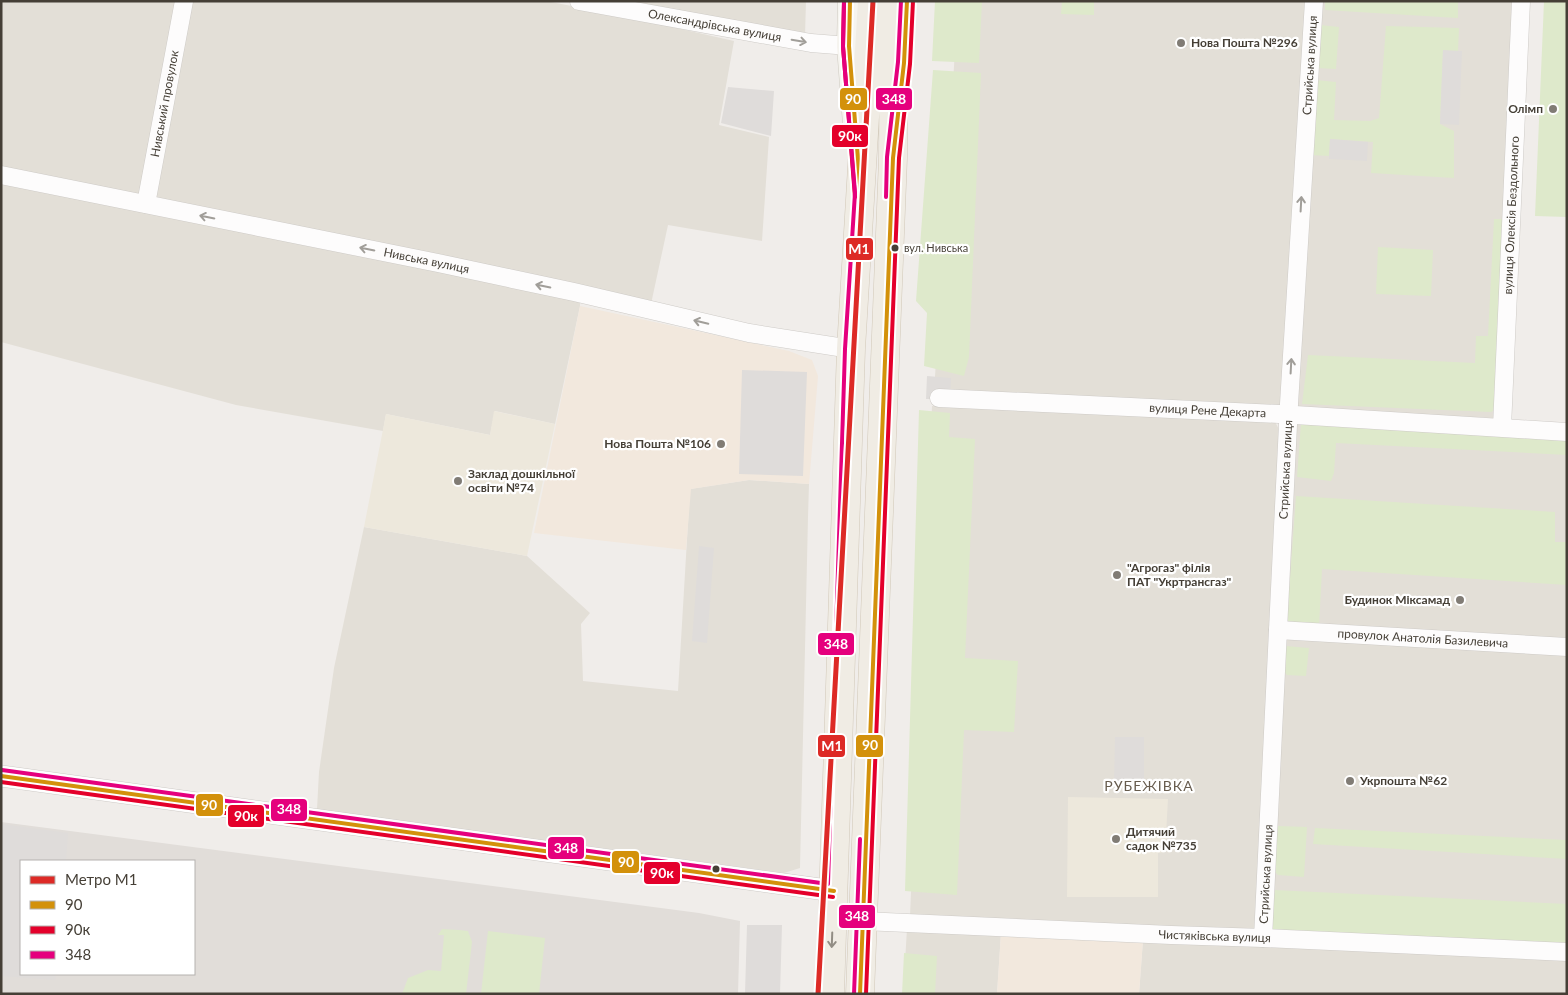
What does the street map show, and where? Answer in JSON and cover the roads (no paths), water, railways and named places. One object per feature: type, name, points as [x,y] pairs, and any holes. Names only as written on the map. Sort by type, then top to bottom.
[{"type":"main road","points":[[850,1],[871,38],[893,158]]},
{"type":"main road","points":[[830,994],[852,349],[872,1]]},
{"type":"main road","points":[[871,38],[894,1]]},
{"type":"main road","points":[[860,994],[893,158],[904,63],[907,1]]},
{"type":"street","name":"Нивський провулок","points":[[146,204],[184,1]]},
{"type":"street","name":"Олександрівська вулиця","points":[[579,1],[812,44],[871,38]]},
{"type":"street","name":"Стрийська вулиця","points":[[1263,938],[1289,414],[1314,1]]},
{"type":"street","name":"вулиця Олексія Бездольного","points":[[1502,427],[1521,1]]},
{"type":"street","name":"Нивська вулиця","points":[[1,175],[438,263],[574,292],[749,333],[852,349]]},
{"type":"street","name":"вулиця Рене Декарта","points":[[939,398],[1289,414],[1567,432]]},
{"type":"street","name":"провулок Анатолія Базилевича","points":[[1278,630],[1567,647]]},
{"type":"street","points":[[1,776],[834,891]]},
{"type":"street","name":"Чистяківська вулиця","points":[[863,922],[1567,952]]},
{"type":"metro line","name":"M1","points":[[818,994],[873,1]]},
{"type":"place","name":"Нова Пошта №296","points":[[1181,43]]},
{"type":"place","name":"Олімп","points":[[1553,109]]},
{"type":"place","name":"вул. Нивська","points":[[895,248]]},
{"type":"place","name":"Нова Пошта №106","points":[[721,444]]},
{"type":"place","name":"Заклад дошкільної освіти №74","points":[[458,481]]},
{"type":"place","name":"\"Агрогаз\" філія ПАТ \"Укртрансгаз\"","points":[[1117,575]]},
{"type":"place","name":"Будинок Міксамад","points":[[1460,600]]},
{"type":"place","name":"Укрпошта №62","points":[[1350,781]]},
{"type":"place","name":"Дитячий садок №735","points":[[1116,839]]},
{"type":"district","name":"РУБЕЖІВКА","points":[[1149,786]]}]
